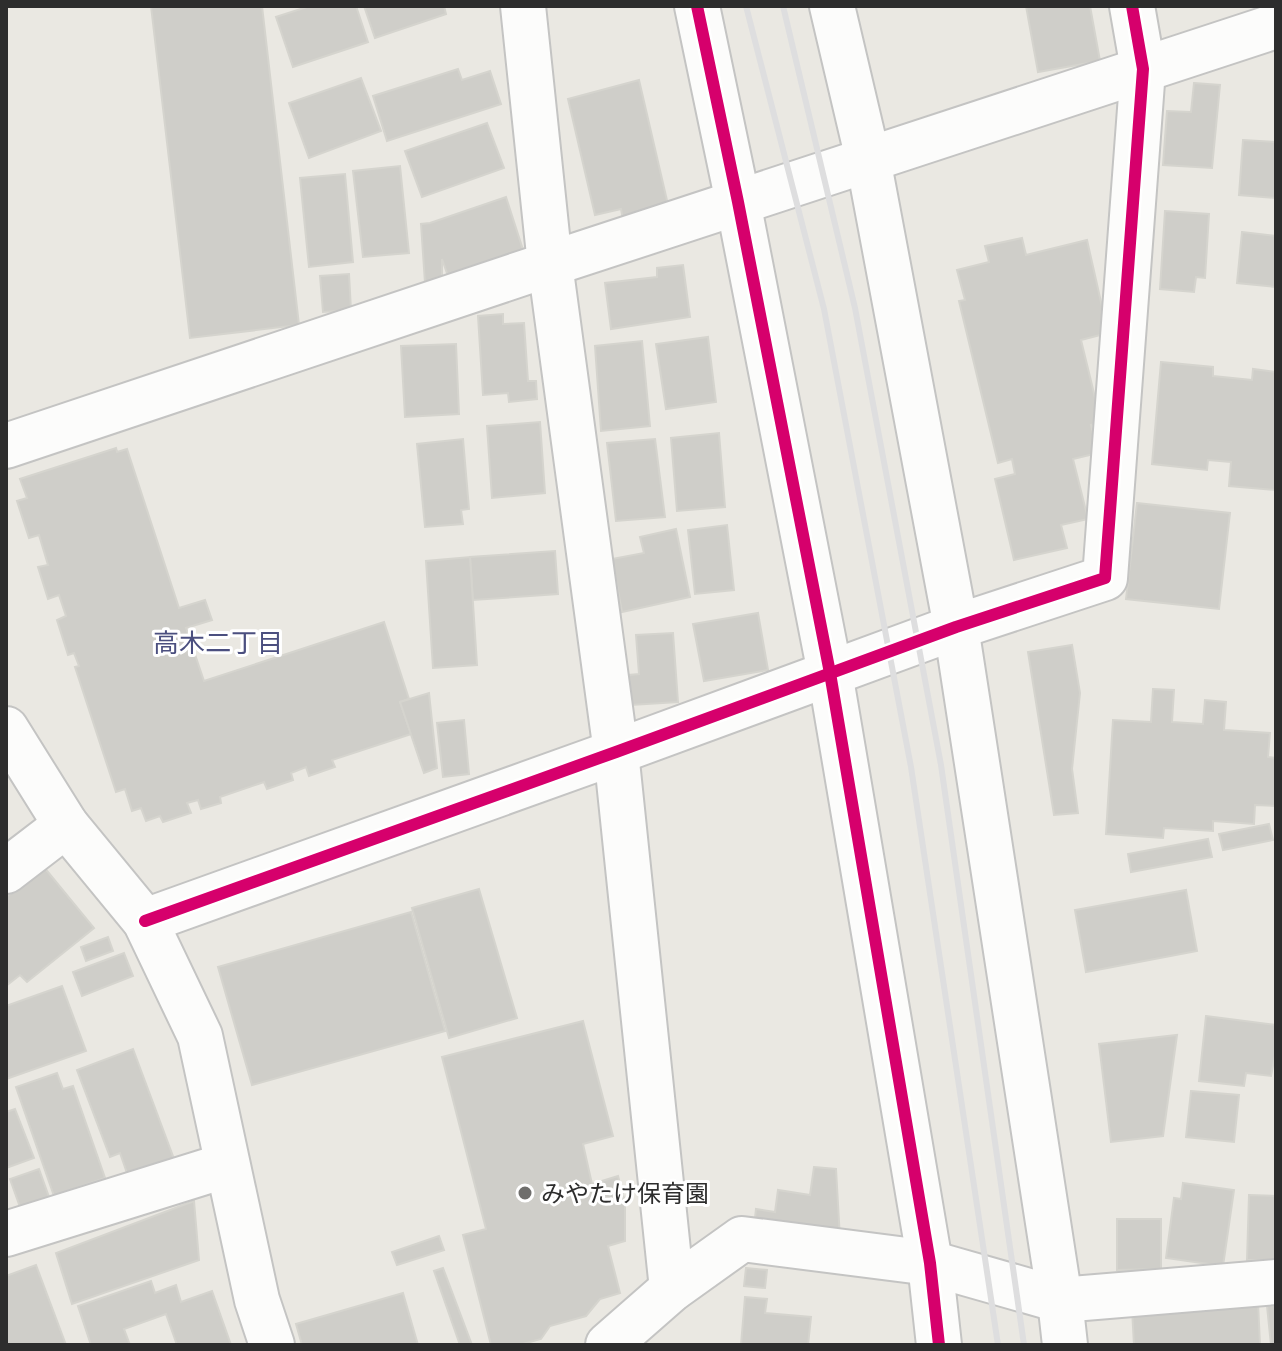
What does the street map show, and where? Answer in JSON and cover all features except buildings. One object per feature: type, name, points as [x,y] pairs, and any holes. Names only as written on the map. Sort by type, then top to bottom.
[{"type":"street","points":[[523,6],[550,264],[616,752],[672,1289]]},
{"type":"street","points":[[697,6],[830,673],[930,1263],[939,1345]]},
{"type":"street","points":[[832,6],[868,159],[956,627],[1065,1345]]},
{"type":"street","points":[[145,921],[956,627],[1105,578],[1143,69],[1132,6]]},
{"type":"street","points":[[6,446],[1276,26]]},
{"type":"street","points":[[6,729],[66,825],[145,921],[200,1036],[257,1300],[272,1345]]},
{"type":"street","points":[[6,871],[66,825]]},
{"type":"street","points":[[6,1234],[227,1165]]},
{"type":"street","points":[[608,1345],[672,1289],[742,1239],[930,1263],[1060,1300],[1276,1282]]},
{"type":"railway","points":[[746,6],[824,309],[911,767],[998,1345]]},
{"type":"railway","points":[[783,6],[855,308],[941,765],[1024,1345]]},
{"type":"cycle path","points":[[697,6],[830,673],[930,1263],[939,1345]]},
{"type":"cycle path","points":[[145,921],[956,627],[1105,578],[1143,69],[1132,6]]},
{"type":"place","name":"みやたけ保育園","points":[[525,1193]]},
{"type":"district","name":"高木二丁目","points":[[218,643]]}]
